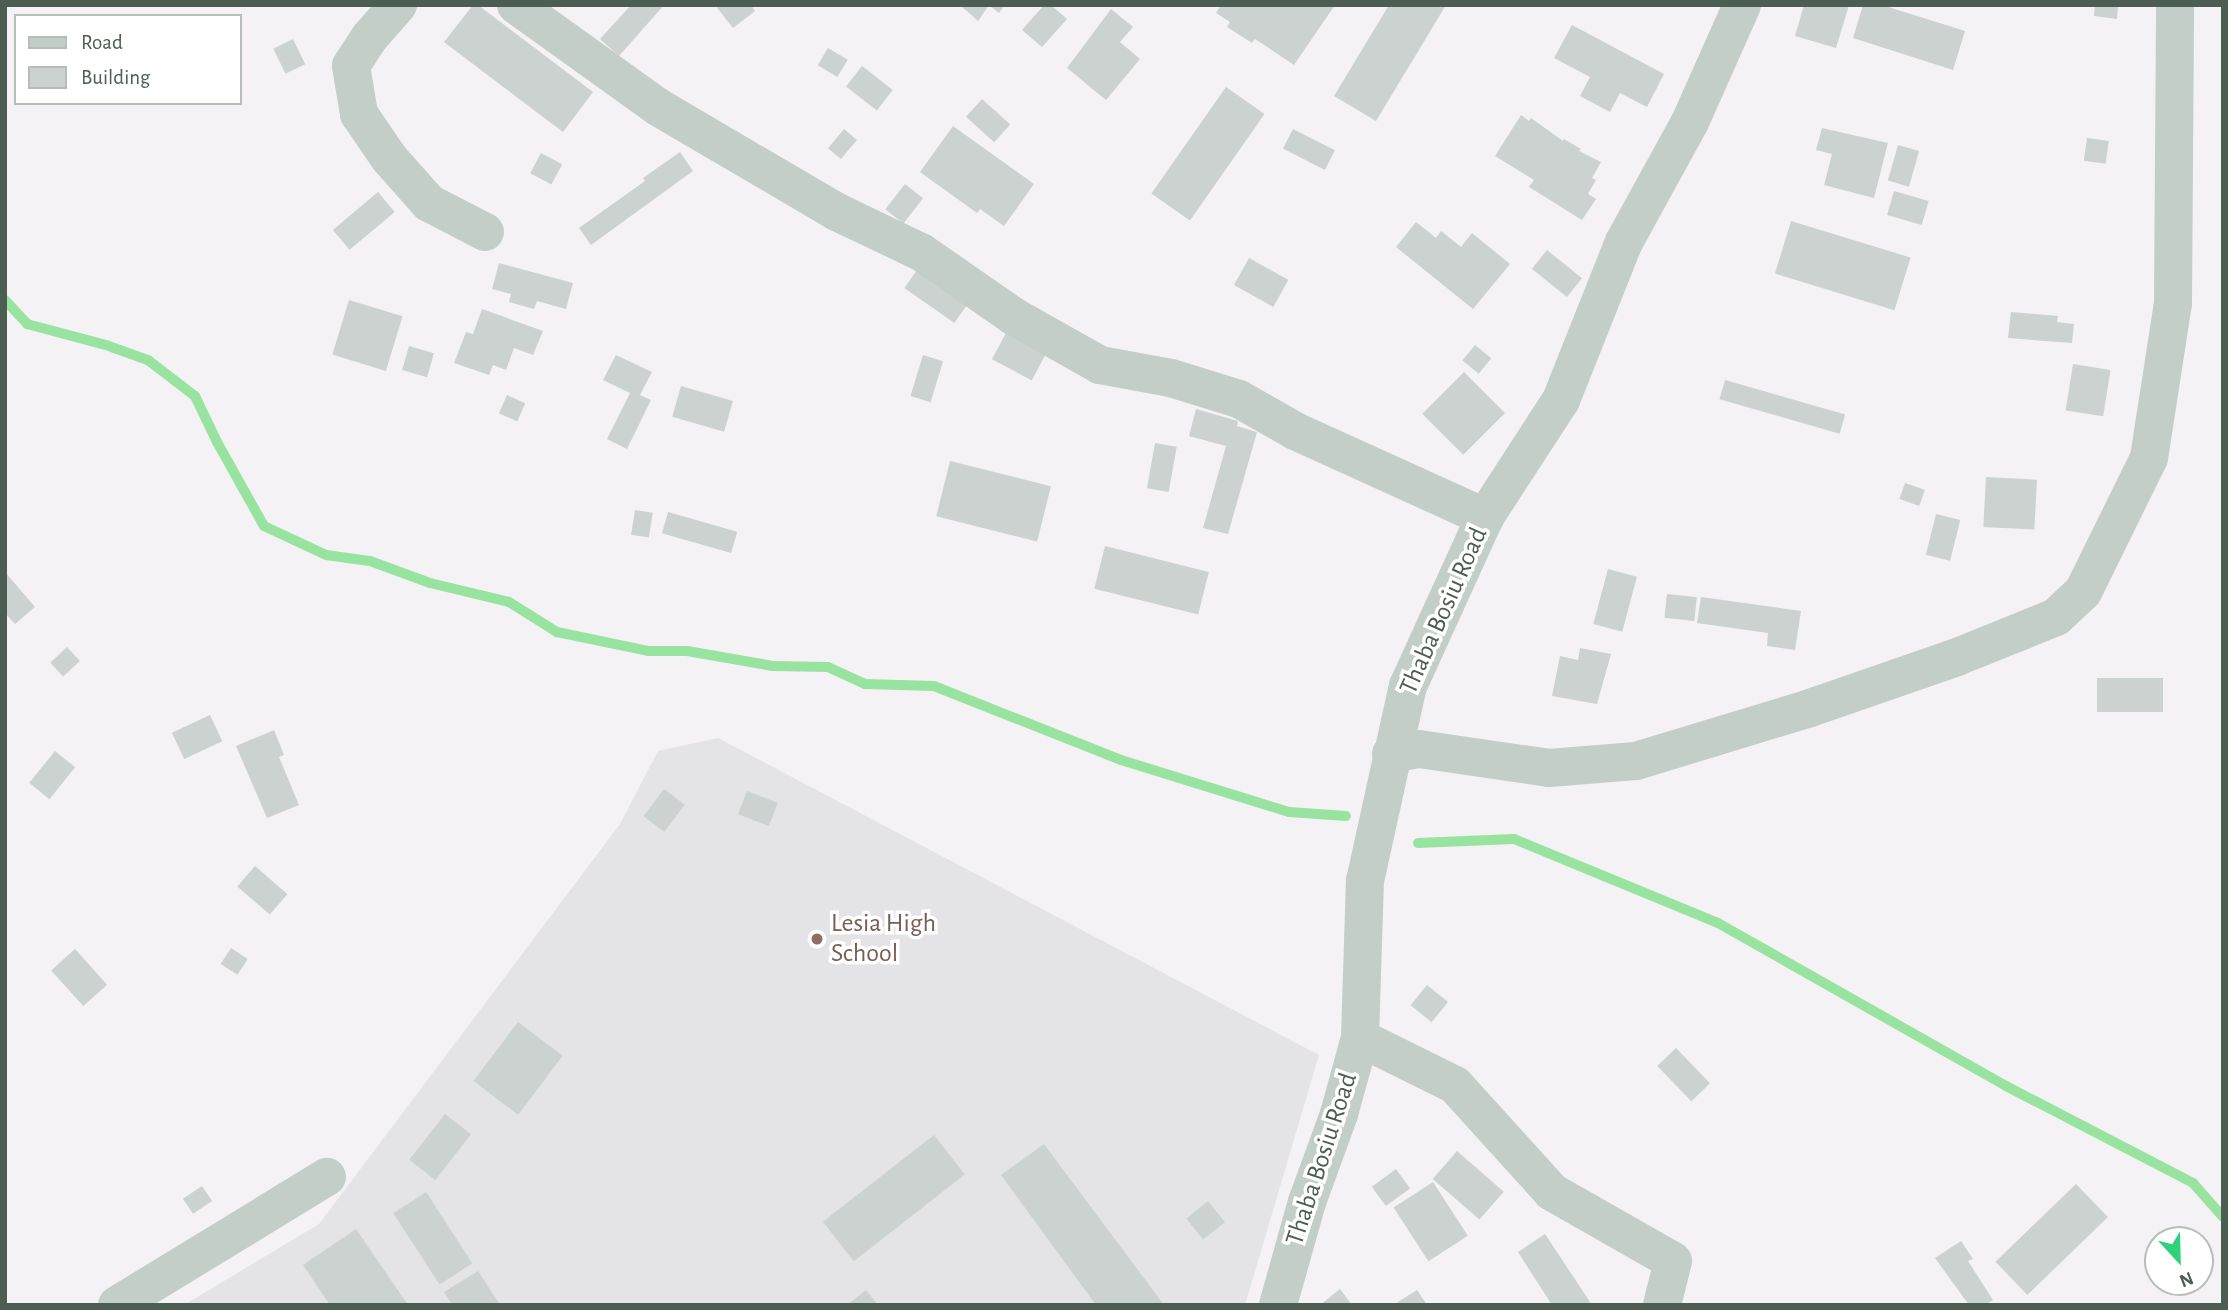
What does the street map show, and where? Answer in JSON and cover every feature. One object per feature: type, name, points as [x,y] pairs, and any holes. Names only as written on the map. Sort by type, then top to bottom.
[{"type":"street","points":[[398,5],[369,38],[351,66],[359,114],[389,159],[429,203],[485,232]]},
{"type":"street","points":[[516,5],[658,107],[837,212],[921,252],[1013,316],[1100,365],[1171,378],[1239,399],[1295,431],[1485,517]]},
{"type":"street","name":"Thaba Bosiu Road","points":[[1278,1305],[1307,1202],[1339,1114],[1360,1038],[1365,881],[1408,686],[1485,517],[1560,400],[1624,242],[1690,122],[1742,5]]},
{"type":"street","points":[[1391,754],[1419,749],[1549,768],[1636,761],[1810,708],[1957,657],[2056,617],[2083,592],[2148,458],[2173,303],[2175,5]]},
{"type":"street","points":[[1360,1038],[1455,1085],[1552,1192],[1673,1261],[1662,1305]]},
{"type":"street","points":[[117,1305],[327,1177]]},
{"type":"shaded area","name":"Lesia High School","points":[[718,738],[1319,1055],[1245,1305],[184,1305],[319,1224],[620,824],[658,751]]},
{"type":"building","points":[[473,5],[478,5],[593,92],[563,132],[444,42]]},
{"type":"building","points":[[631,5],[664,5],[619,56],[600,39]]},
{"type":"building","points":[[715,5],[751,5],[755,11],[733,28]]},
{"type":"building","points":[[960,5],[989,5],[978,21]]},
{"type":"building","points":[[989,5],[1005,5],[999,13]]},
{"type":"building","points":[[1044,5],[1051,5],[1067,19],[1042,47],[1022,30]]},
{"type":"building","points":[[1221,5],[1335,5],[1294,65],[1255,39],[1252,43],[1227,27],[1230,22],[1216,13]]},
{"type":"building","points":[[1389,5],[1446,5],[1376,121],[1334,96]]},
{"type":"building","points":[[1804,5],[1849,5],[1836,48],[1795,36]]},
{"type":"building","points":[[1863,5],[1882,5],[1965,31],[1953,70],[1853,38]]},
{"type":"building","points":[[2095,5],[2118,5],[2117,19],[2094,16]]},
{"type":"building","points":[[1111,9],[1133,27],[1120,42],[1140,59],[1106,100],[1067,68]]},
{"type":"building","points":[[1572,25],[1664,74],[1647,107],[1620,93],[1610,112],[1580,96],[1590,77],[1554,58]]},
{"type":"building","points":[[293,39],[305,64],[286,74],[273,49]]},
{"type":"building","points":[[828,48],[848,60],[837,77],[818,65]]},
{"type":"building","points":[[862,66],[893,90],[877,110],[846,86]]},
{"type":"building","points":[[1226,87],[1265,114],[1190,220],[1151,193]]},
{"type":"building","points":[[982,99],[1010,124],[994,142],[966,117]]},
{"type":"building","points":[[1521,115],[1529,121],[1531,118],[1563,141],[1564,139],[1581,149],[1579,151],[1601,162],[1592,178],[1596,180],[1588,194],[1596,199],[1582,220],[1529,187],[1534,180],[1495,156]]},
{"type":"building","points":[[953,126],[1034,184],[1004,226],[980,209],[977,213],[920,172]]},
{"type":"building","points":[[1822,128],[1888,143],[1874,198],[1824,185],[1832,154],[1816,150]]},
{"type":"building","points":[[844,129],[857,140],[841,159],[828,148]]},
{"type":"building","points":[[1293,129],[1335,150],[1325,170],[1283,149]]},
{"type":"building","points":[[2087,138],[2109,141],[2106,164],[2084,161]]},
{"type":"building","points":[[1898,145],[1919,151],[1909,187],[1888,181]]},
{"type":"building","points":[[680,152],[693,171],[591,245],[579,228],[645,181],[643,178]]},
{"type":"building","points":[[541,153],[562,164],[551,185],[530,173]]},
{"type":"building","points":[[905,184],[923,198],[903,223],[885,209]]},
{"type":"building","points":[[1894,191],[1929,201],[1922,225],[1887,215]]},
{"type":"building","points":[[378,192],[395,212],[350,250],[333,230]]},
{"type":"building","points":[[1791,221],[1911,258],[1894,310],[1775,274]]},
{"type":"building","points":[[1416,222],[1436,238],[1441,231],[1461,247],[1472,233],[1510,264],[1473,309],[1396,247]]},
{"type":"building","points":[[1547,250],[1582,278],[1567,297],[1532,269]]},
{"type":"building","points":[[1249,258],[1288,280],[1273,307],[1234,285]]},
{"type":"building","points":[[499,263],[573,283],[566,309],[537,301],[534,309],[509,302],[511,294],[492,289]]},
{"type":"building","points":[[917,270],[967,305],[954,323],[904,288]]},
{"type":"building","points":[[349,300],[403,316],[386,371],[332,355]]},
{"type":"building","points":[[482,309],[543,331],[533,355],[514,348],[506,370],[493,365],[489,375],[454,363],[466,332],[473,334]]},
{"type":"building","points":[[2011,312],[2058,316],[2057,322],[2074,324],[2072,343],[2008,338]]},
{"type":"building","points":[[1007,331],[1047,352],[1032,380],[992,359]]},
{"type":"building","points":[[1475,345],[1491,358],[1479,374],[1462,361]]},
{"type":"building","points":[[409,346],[434,353],[427,377],[402,370]]},
{"type":"building","points":[[616,355],[652,372],[640,395],[651,400],[627,449],[607,439],[630,393],[603,380]]},
{"type":"building","points":[[923,355],[943,361],[931,402],[910,396]]},
{"type":"building","points":[[2073,364],[2111,370],[2103,416],[2066,410]]},
{"type":"building","points":[[1464,372],[1505,413],[1463,455],[1422,414]]},
{"type":"building","points":[[1725,380],[1845,414],[1840,434],[1719,399]]},
{"type":"building","points":[[681,386],[733,401],[724,432],[672,417]]},
{"type":"building","points":[[507,395],[525,403],[517,421],[499,413]]},
{"type":"building","points":[[1196,409],[1238,421],[1237,426],[1257,432],[1228,534],[1203,528],[1226,446],[1189,436]]},
{"type":"building","points":[[1155,443],[1177,447],[1169,492],[1147,488]]},
{"type":"building","points":[[950,461],[1051,486],[1037,541],[936,516]]},
{"type":"building","points":[[1986,477],[2037,480],[2034,530],[1983,527]]},
{"type":"building","points":[[1905,483],[1925,490],[1919,506],[1899,499]]},
{"type":"building","points":[[635,510],[653,513],[649,538],[631,535]]},
{"type":"building","points":[[668,512],[737,532],[731,553],[662,533]]},
{"type":"building","points":[[1936,514],[1960,520],[1950,561],[1926,555]]},
{"type":"building","points":[[1105,546],[1209,572],[1198,615],[1094,589]]},
{"type":"building","points":[[1608,569],[1637,577],[1622,632],[1593,624]]},
{"type":"building","points":[[5,572],[35,607],[15,624],[5,613]]},
{"type":"building","points":[[1667,594],[1697,597],[1694,621],[1664,618]]},
{"type":"building","points":[[1701,597],[1801,611],[1795,650],[1767,646],[1768,633],[1697,623]]},
{"type":"building","points":[[67,647],[80,661],[63,677],[50,663]]},
{"type":"building","points":[[1580,648],[1611,654],[1597,704],[1552,696],[1560,656],[1578,660]]},
{"type":"building","points":[[2097,678],[2163,678],[2163,712],[2097,712]]},
{"type":"building","points":[[210,715],[222,741],[184,759],[172,733]]},
{"type":"building","points":[[274,730],[284,755],[279,757],[299,805],[267,818],[236,746]]},
{"type":"building","points":[[55,751],[75,767],[49,799],[29,783]]},
{"type":"building","points":[[664,789],[685,805],[664,832],[644,816]]},
{"type":"building","points":[[747,791],[778,803],[769,826],[738,814]]},
{"type":"building","points":[[255,866],[287,894],[270,915],[237,886]]},
{"type":"building","points":[[231,948],[248,959],[237,975],[221,964]]},
{"type":"building","points":[[75,949],[107,985],[83,1006],[51,970]]},
{"type":"building","points":[[1427,985],[1448,1002],[1432,1022],[1411,1005]]},
{"type":"building","points":[[518,1022],[563,1056],[518,1115],[473,1081]]},
{"type":"building","points":[[1676,1048],[1710,1083],[1691,1101],[1657,1066]]},
{"type":"building","points":[[445,1114],[471,1134],[435,1180],[409,1160]]},
{"type":"building","points":[[934,1135],[965,1174],[854,1261],[823,1222]]},
{"type":"building","points":[[1044,1144],[1164,1305],[1096,1305],[1001,1175]]},
{"type":"building","points":[[1457,1151],[1504,1192],[1480,1220],[1433,1179]]},
{"type":"building","points":[[1396,1169],[1410,1188],[1386,1206],[1372,1187]]},
{"type":"building","points":[[1433,1182],[1468,1236],[1428,1261],[1394,1208]]},
{"type":"building","points":[[2076,1184],[2108,1217],[2027,1295],[1995,1262]]},
{"type":"building","points":[[202,1186],[212,1201],[193,1214],[183,1199]]},
{"type":"building","points":[[426,1192],[472,1263],[440,1285],[393,1213]]},
{"type":"building","points":[[1208,1201],[1225,1222],[1203,1240],[1186,1219]]},
{"type":"building","points":[[356,1229],[408,1305],[330,1305],[303,1265]]},
{"type":"building","points":[[1545,1234],[1592,1305],[1552,1305],[1518,1252]]},
{"type":"building","points":[[1961,1241],[1973,1259],[1968,1261],[1993,1300],[1985,1305],[1969,1305],[1935,1258]]},
{"type":"building","points":[[478,1271],[500,1305],[452,1305],[444,1292]]},
{"type":"building","points":[[1340,1289],[1352,1305],[1320,1305]]},
{"type":"building","points":[[866,1290],[878,1305],[847,1305]]},
{"type":"building","points":[[1417,1290],[1427,1305],[1393,1305]]},
{"type":"waterway","points":[[5,300],[27,324],[106,345],[148,360],[195,396],[217,442],[264,526],[326,555],[370,561],[430,583],[509,602],[557,632],[649,651],[687,651],[773,666],[828,667],[865,684],[934,686],[1121,760],[1289,812],[1346,816]]},
{"type":"waterway","points":[[1418,843],[1514,839],[1718,923],[2006,1086],[2193,1183],[2223,1217]]},
{"type":"place","name":"Lesia High School","points":[[817,939]]}]
